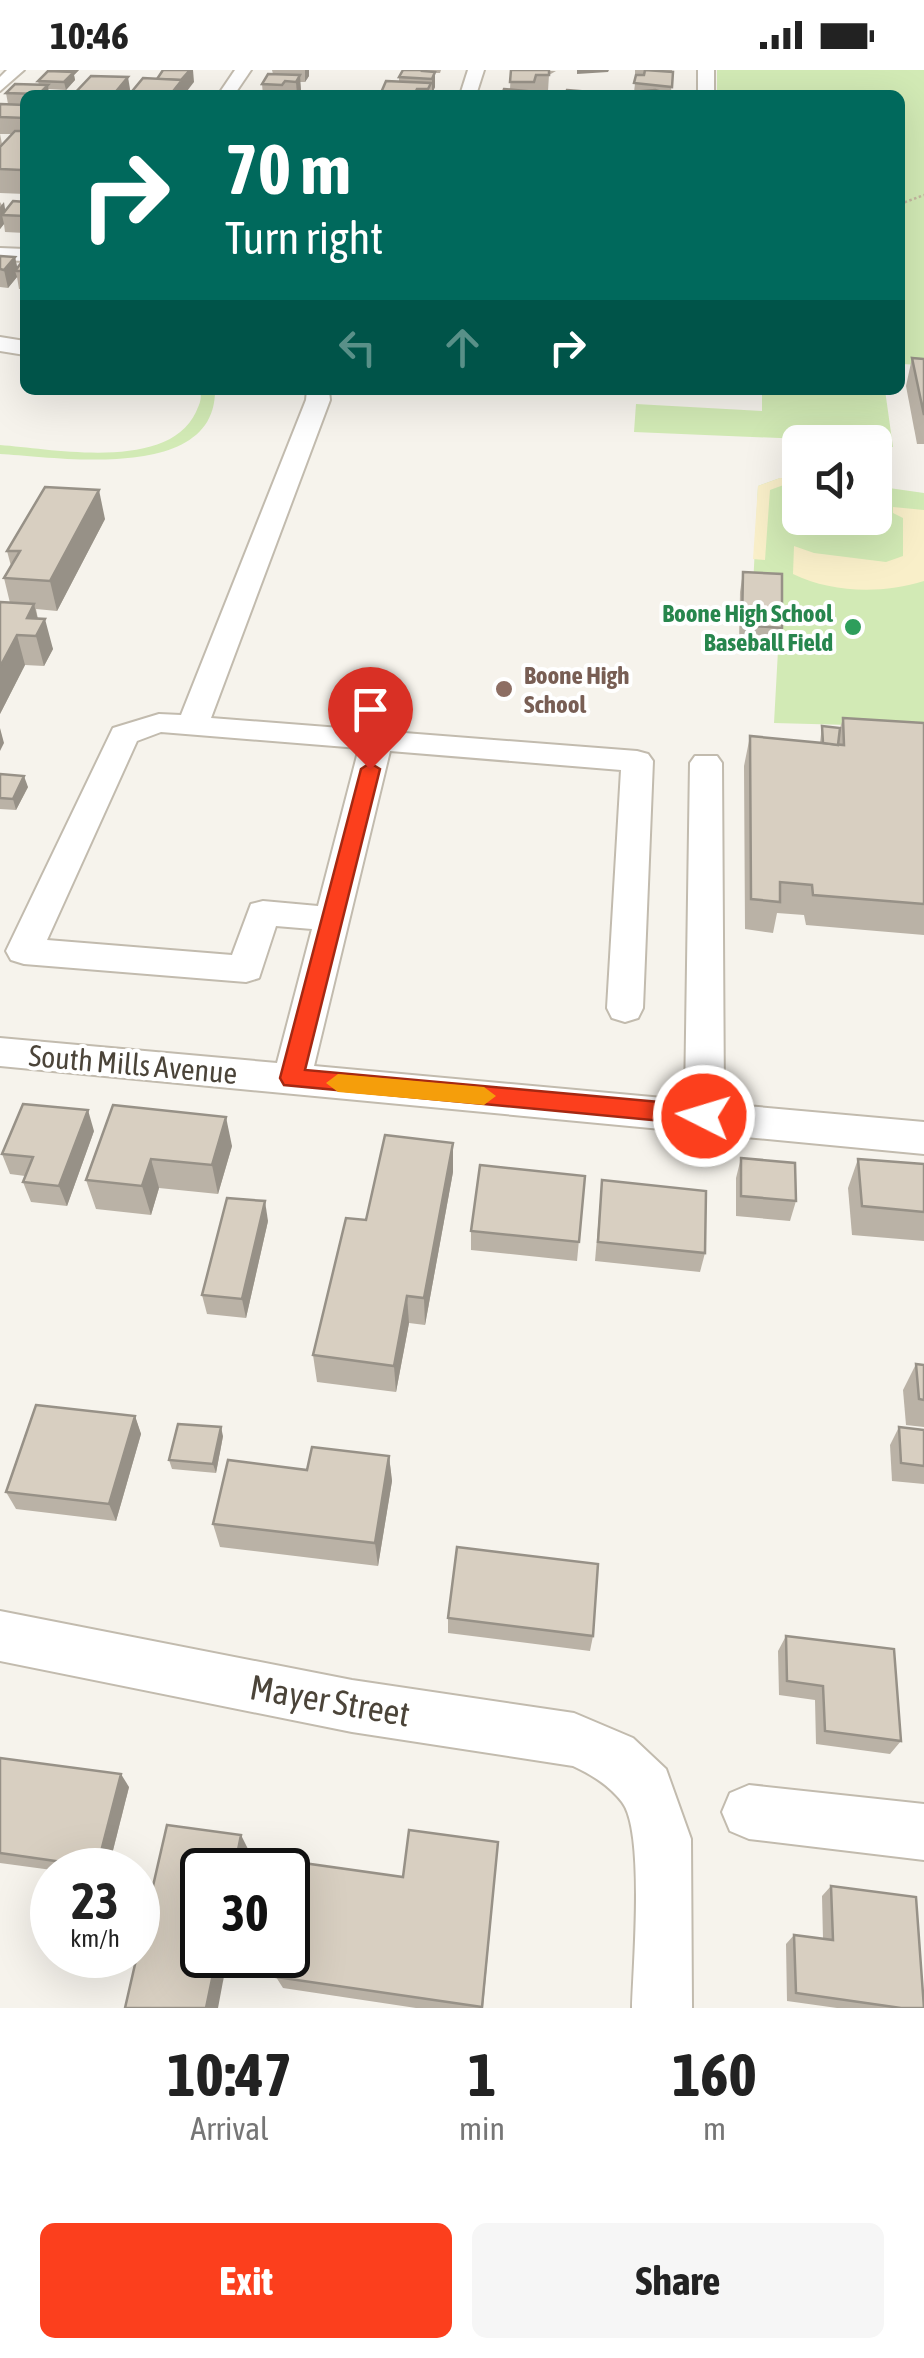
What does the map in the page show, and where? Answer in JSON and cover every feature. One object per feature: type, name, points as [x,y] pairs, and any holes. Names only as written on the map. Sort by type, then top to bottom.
[{"type":"street","points":[[0,86],[16,70]]},
{"type":"street","points":[[192,727],[312,418],[317,395]]},
{"type":"street","points":[[332,920],[263,914],[246,969],[24,951],[124,735],[159,724],[637,761],[625,1008]]},
{"type":"street","points":[[292,1078],[377,740]]},
{"type":"street","points":[[704,1116],[706,763]]},
{"type":"street","name":"South Mills Avenue","points":[[0,1052],[924,1138]]},
{"type":"street","name":"Mayer Street","points":[[0,1636],[352,1706],[574,1740],[614,1757],[647,1788],[663,1838],[662,2008]]},
{"type":"street","points":[[749,1812],[924,1832]]},
{"type":"green space","points":[[717,70],[924,70],[924,365],[905,364],[905,90],[717,90]]},
{"type":"green space","points":[[200,395],[214,395],[208,420],[190,440],[162,452],[93,460],[0,454],[0,445],[78,452],[136,450],[161,443],[182,431]]},
{"type":"green space","points":[[762,395],[886,395],[890,425],[782,425],[782,438],[634,432],[636,404],[762,411]]},
{"type":"green space","name":"Boone High School Baseball Field","points":[[782,478],[782,535],[892,535],[892,488],[924,493],[924,727],[774,723],[781,596],[753,587],[758,486]]},
{"type":"sand","points":[[782,478],[782,486],[770,490],[765,560],[753,559],[758,486]]},
{"type":"sand","points":[[893,507],[924,510],[924,581],[891,588],[857,589],[824,585],[793,574],[794,546],[814,553],[886,562],[903,556],[903,518],[893,513]]},
{"type":"building","points":[[163,70],[190,70],[181,80],[157,79]]},
{"type":"building","points":[[403,70],[435,72],[432,79],[399,77]]},
{"type":"building","points":[[511,70],[549,70],[549,75],[536,75],[534,82],[510,82]]},
{"type":"building","points":[[645,70],[673,72],[672,87],[634,83],[636,75],[644,75]]},
{"type":"building","points":[[48,71],[74,72],[64,82],[38,81]]},
{"type":"building","points":[[268,74],[300,75],[296,82],[262,84]]},
{"type":"building","points":[[91,76],[128,77],[117,90],[78,90]]},
{"type":"building","points":[[143,78],[182,80],[174,90],[133,90]]},
{"type":"building","points":[[386,81],[431,83],[428,89],[382,90]]},
{"type":"building","points":[[15,84],[48,85],[43,90],[6,93]]},
{"type":"building","points":[[0,104],[20,105],[20,118],[0,117]]},
{"type":"building","points":[[15,131],[20,131],[20,170],[0,169],[0,147]]},
{"type":"building","points":[[13,201],[20,202],[20,216],[2,215]]},
{"type":"building","points":[[0,256],[15,257],[4,270],[0,269]]},
{"type":"building","points":[[912,358],[924,359],[924,415]]},
{"type":"building","points":[[45,487],[99,490],[50,581],[4,578],[20,551],[7,551]]},
{"type":"building","points":[[743,572],[782,574],[782,628],[742,625]]},
{"type":"building","points":[[0,602],[34,604],[27,618],[45,619],[36,636],[17,635],[0,667]]},
{"type":"building","points":[[843,718],[924,723],[924,904],[813,895],[812,885],[780,882],[780,902],[751,899],[750,736],[844,745]]},
{"type":"building","points":[[822,726],[840,728],[838,745],[823,743]]},
{"type":"building","points":[[0,774],[24,776],[13,799],[0,798]]},
{"type":"building","points":[[23,1104],[88,1110],[59,1186],[23,1182],[33,1157],[2,1154]]},
{"type":"building","points":[[113,1105],[226,1117],[212,1165],[151,1159],[142,1186],[86,1180]]},
{"type":"building","points":[[385,1135],[453,1143],[424,1298],[407,1296],[394,1366],[313,1355],[346,1218],[366,1220]]},
{"type":"building","points":[[741,1158],[795,1163],[796,1201],[741,1196]]},
{"type":"building","points":[[858,1159],[924,1164],[924,1212],[862,1206]]},
{"type":"building","points":[[480,1165],[585,1176],[579,1242],[471,1231]]},
{"type":"building","points":[[602,1180],[706,1191],[705,1253],[598,1242]]},
{"type":"building","points":[[227,1198],[265,1201],[242,1299],[202,1295]]},
{"type":"building","points":[[916,1364],[924,1365],[924,1400],[919,1399]]},
{"type":"building","points":[[36,1405],[135,1416],[109,1504],[6,1492]]},
{"type":"building","points":[[178,1424],[221,1427],[213,1464],[169,1460]]},
{"type":"building","points":[[899,1427],[924,1430],[924,1466],[901,1463]]},
{"type":"building","points":[[312,1447],[389,1456],[375,1543],[213,1524],[228,1460],[307,1470]]},
{"type":"building","points":[[457,1547],[598,1564],[593,1636],[448,1618]]},
{"type":"building","points":[[786,1636],[894,1649],[901,1741],[825,1731],[823,1686],[787,1681]]},
{"type":"building","points":[[0,1758],[121,1774],[102,1848],[30,1848],[30,1857],[0,1853]]},
{"type":"building","points":[[167,1825],[241,1835],[238,1848],[180,1848],[180,1978],[212,1978],[206,2008],[125,2008],[132,1978],[160,1978],[160,1856]]},
{"type":"building","points":[[409,1830],[498,1842],[482,2007],[283,1978],[310,1978],[310,1864],[403,1877]]},
{"type":"building","points":[[831,1886],[916,1897],[924,2008],[796,1993],[794,1935],[833,1940]]},
{"type":"slow traffic","points":[[338,1083],[484,1096]]},
{"type":"place","name":"Boone High School Baseball Field","points":[[853,627]]},
{"type":"place","name":"Boone High School","points":[[504,689]]},
{"type":"route","points":[[370,769],[292,1078],[704,1116]]}]
